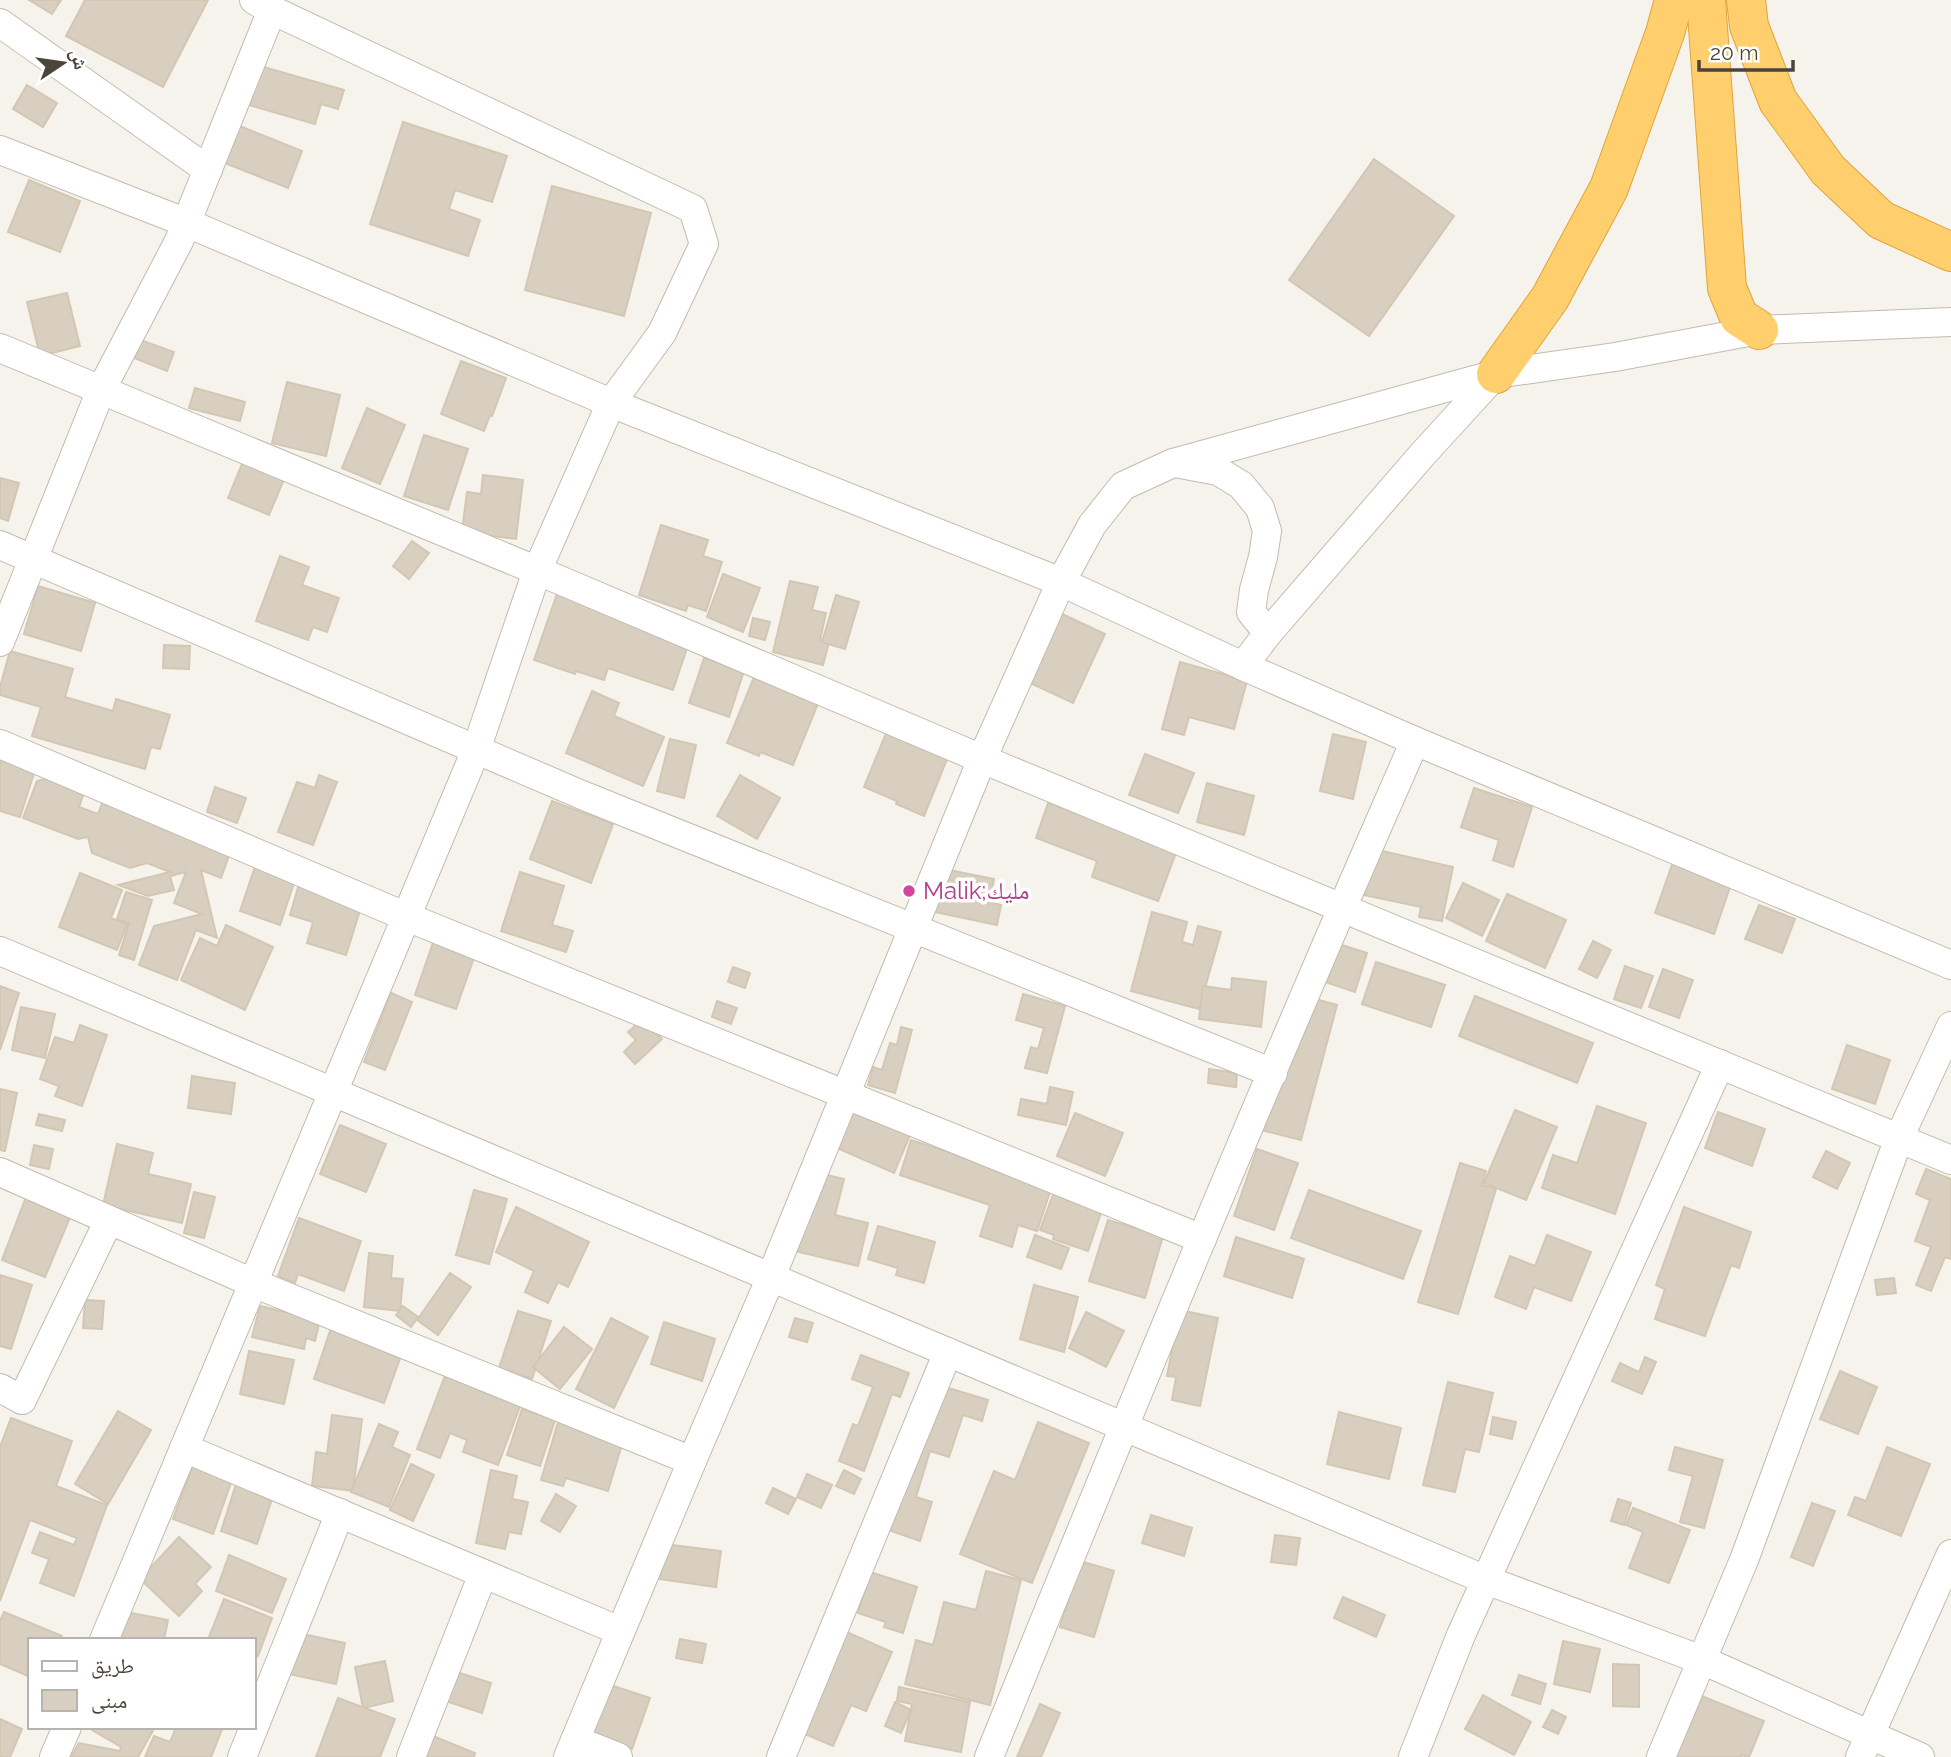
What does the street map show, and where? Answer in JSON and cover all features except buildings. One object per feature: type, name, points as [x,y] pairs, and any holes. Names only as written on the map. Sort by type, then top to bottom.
[{"type":"highway","points":[[1496,374],[1550,298],[1609,188],[1665,33],[1674,0]]},
{"type":"highway","points":[[1706,0],[1727,288],[1739,317],[1759,330]]},
{"type":"highway","points":[[1746,0],[1749,26],[1778,101],[1828,170],[1881,220],[1951,252]]},
{"type":"street","points":[[0,642],[101,390],[187,223],[208,170],[263,5],[693,209],[704,244],[662,333],[611,403],[537,571],[476,750],[105,1638]]},
{"type":"street","points":[[0,23],[208,170]]},
{"type":"street","points":[[0,149],[187,223],[611,403],[1060,582],[1415,741],[1951,965]]},
{"type":"street","points":[[618,1757],[571,1749],[771,1277],[982,759],[1060,582],[1092,525],[1123,486],[1173,463],[1496,374],[1615,357],[1759,330],[1951,322]]},
{"type":"street","points":[[0,348],[982,759],[1951,1160]]},
{"type":"street","points":[[1243,666],[1268,633],[1422,455],[1496,374]]},
{"type":"street","points":[[1173,463],[1218,471],[1241,485],[1260,508],[1267,531],[1251,612],[1268,633]]},
{"type":"street","points":[[0,545],[582,795],[1273,1073]]},
{"type":"street","points":[[989,1757],[1123,1426],[1415,741]]},
{"type":"street","points":[[0,744],[407,917],[1202,1239]]},
{"type":"street","points":[[0,951],[1486,1580],[1702,1660],[1865,1746],[1920,1757]]},
{"type":"street","points":[[1661,1757],[1744,1560],[1899,1138],[1951,1026]]},
{"type":"street","points":[[1413,1757],[1461,1634],[1720,1063]]},
{"type":"street","points":[[0,1172],[253,1283],[692,1461]]},
{"type":"street","points":[[0,1388],[22,1400],[109,1220]]},
{"type":"street","points":[[781,1757],[948,1352]]},
{"type":"street","points":[[184,1448],[620,1631]]},
{"type":"street","points":[[256,1722],[340,1513]]},
{"type":"street","points":[[1865,1746],[1951,1554]]},
{"type":"street","points":[[411,1757],[483,1574]]},
{"type":"street","points":[[54,1757],[66,1729]]},
{"type":"street","points":[[242,1757],[253,1729]]},
{"type":"place","name":"Malik;مليك","points":[[909,891]]}]
